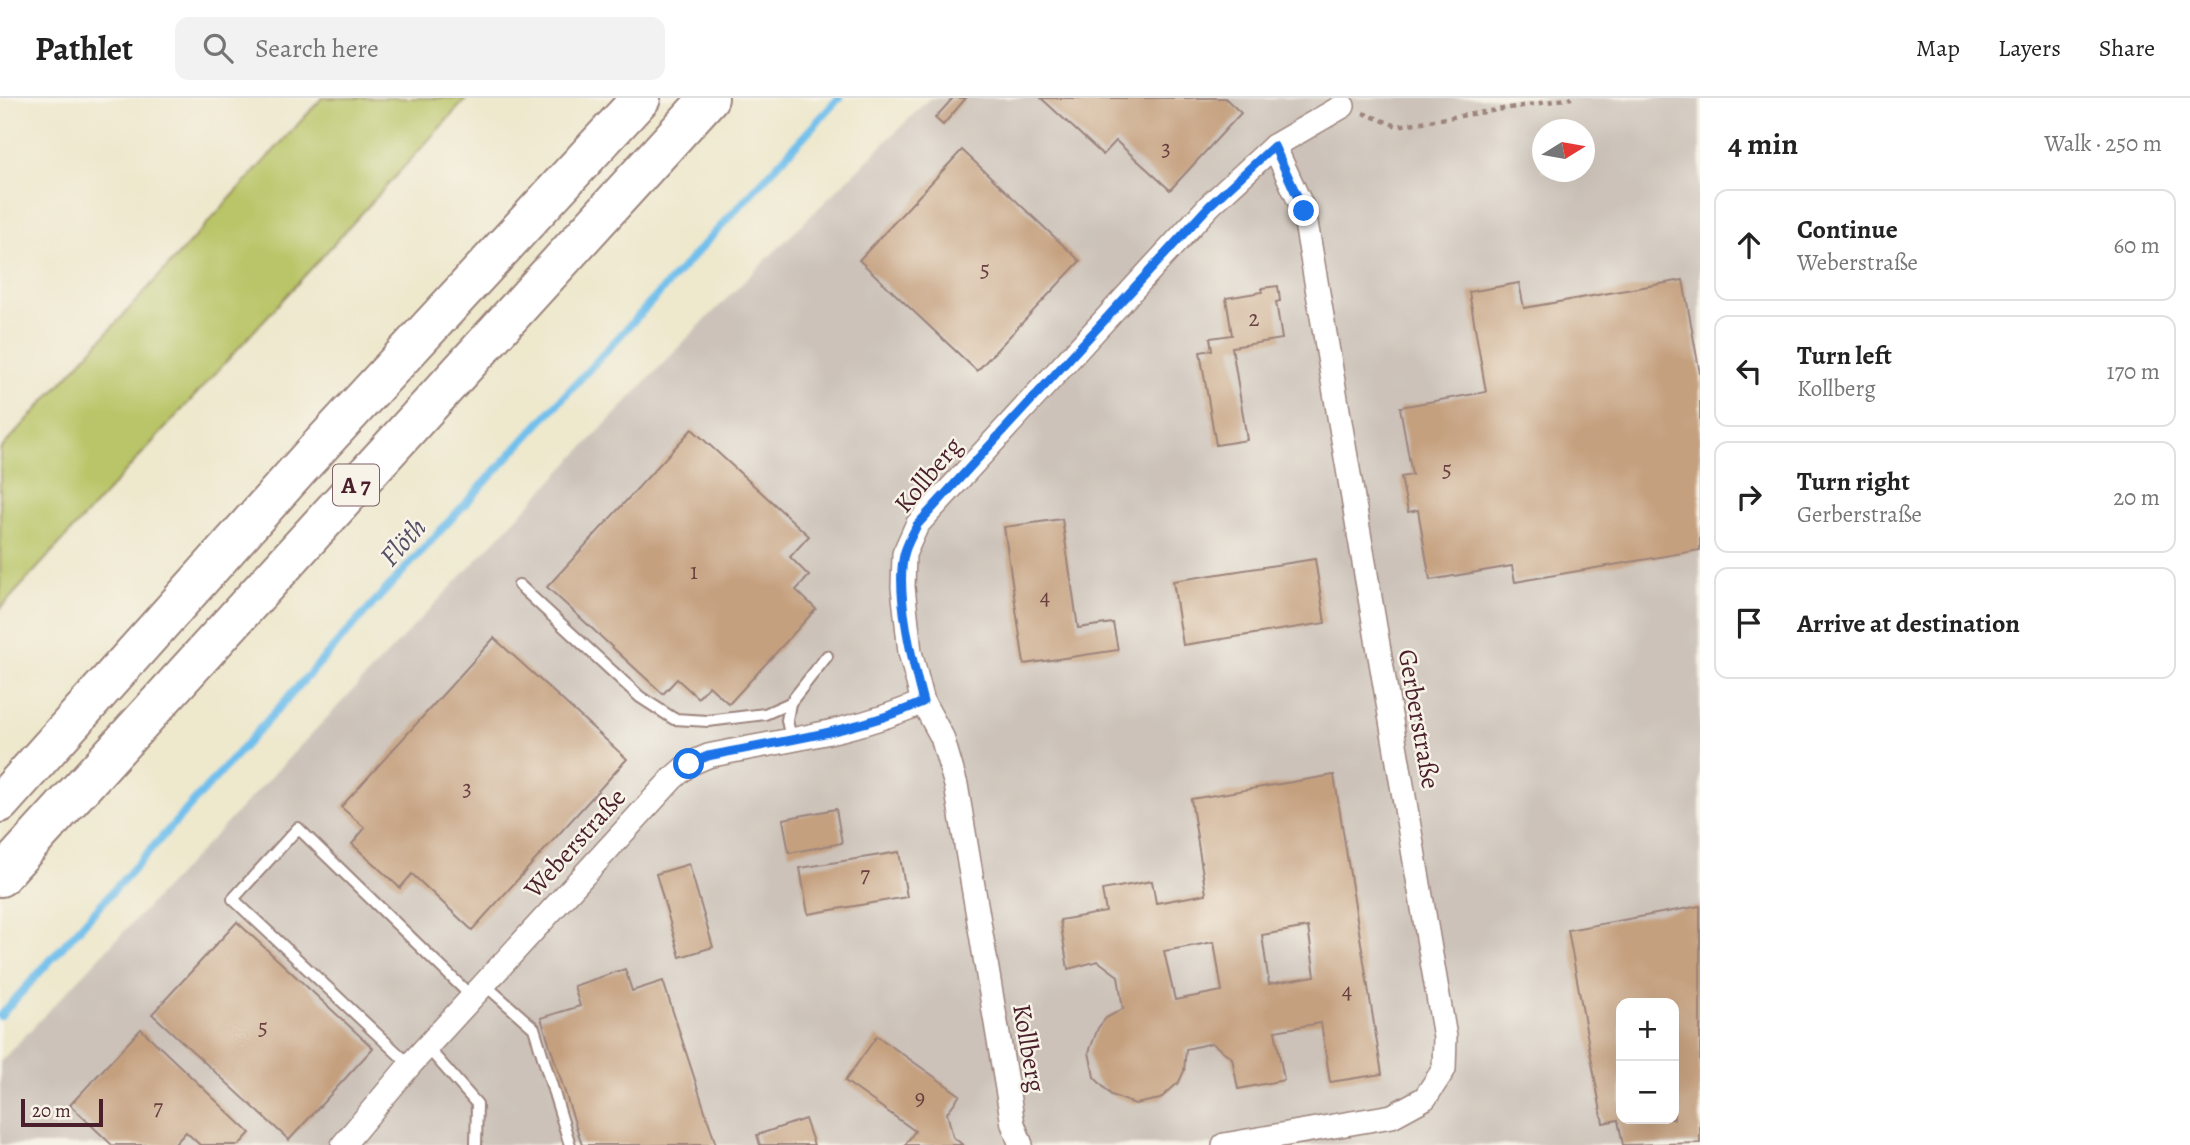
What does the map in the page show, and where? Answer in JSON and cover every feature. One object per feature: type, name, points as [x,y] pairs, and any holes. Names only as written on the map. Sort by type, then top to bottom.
[{"type":"highway","name":"A 7","points":[[3,799],[307,460],[641,98]]},
{"type":"highway","name":"A 7","points":[[0,877],[709,98]]},
{"type":"street","name":"Kollberg","points":[[1021,1145],[1013,1124],[956,785],[942,737],[923,702],[910,652],[902,587],[904,554],[917,525],[1210,205],[1274,146],[1343,106]]},
{"type":"street","name":"Gerberstraße","points":[[1224,1145],[1392,1115],[1424,1098],[1444,1069],[1445,1037],[1304,211],[1274,146]]},
{"type":"street","name":"Weberstraße","points":[[343,1145],[410,1065],[673,778],[689,764],[708,756],[862,724],[895,715],[923,702]]},
{"type":"lane","points":[[519,584],[640,697],[674,719],[708,722],[765,714],[790,703],[827,656]]},
{"type":"lane","points":[[790,703],[787,720],[791,739]]},
{"type":"lane","points":[[410,1065],[233,898],[298,828],[478,991],[534,1028],[570,1145]]},
{"type":"lane","points":[[427,1047],[477,1104],[476,1145]]},
{"type":"path","points":[[1343,106],[1397,126],[1572,98]]},
{"type":"shaded area","points":[[930,98],[1700,98],[1700,1145],[0,1145],[0,1062],[695,330]]},
{"type":"green space","points":[[322,98],[467,98],[0,609],[0,450]]},
{"type":"building","points":[[953,98],[966,98],[943,125],[935,118]]},
{"type":"building","points":[[1041,98],[1225,98],[1241,113],[1170,190],[1116,141],[1103,155]]},
{"type":"building","points":[[962,150],[1080,261],[977,371],[859,260]]},
{"type":"building","points":[[1683,280],[1700,374],[1700,550],[1515,582],[1512,566],[1430,580],[1418,510],[1408,512],[1401,477],[1412,475],[1400,407],[1486,392],[1469,292],[1519,283],[1524,308]]},
{"type":"building","points":[[1278,286],[1280,301],[1276,302],[1282,339],[1232,347],[1247,440],[1216,445],[1200,352],[1212,350],[1210,338],[1232,335],[1226,298],[1262,292],[1262,288]]},
{"type":"building","points":[[692,429],[809,536],[790,557],[809,576],[796,590],[816,609],[729,704],[709,686],[698,698],[677,679],[663,694],[547,587]]},
{"type":"building","points":[[1062,519],[1078,628],[1113,623],[1118,650],[1024,664],[1004,527]]},
{"type":"building","points":[[1315,559],[1325,623],[1183,645],[1173,581]]},
{"type":"building","points":[[494,638],[627,759],[472,930],[412,874],[400,888],[352,844],[365,828],[341,807]]},
{"type":"building","points":[[1334,775],[1382,1074],[1330,1082],[1321,1023],[1275,1031],[1284,1080],[1238,1089],[1232,1058],[1212,1043],[1186,1049],[1184,1071],[1179,1082],[1160,1099],[1135,1104],[1111,1095],[1094,1077],[1089,1052],[1098,1028],[1106,1018],[1123,1009],[1118,976],[1098,961],[1068,969],[1060,920],[1106,912],[1102,890],[1152,881],[1156,903],[1206,894],[1191,799]],"holes":[[[1308,927],[1315,976],[1269,984],[1262,935]],[[1214,942],[1222,991],[1175,1000],[1164,951]]]},
{"type":"building","points":[[836,809],[842,843],[789,853],[783,819]]},
{"type":"building","points":[[899,852],[907,897],[808,914],[800,868]]},
{"type":"building","points":[[689,864],[713,947],[680,957],[656,874]]},
{"type":"building","points":[[1700,906],[1700,1143],[1623,1145],[1619,1124],[1679,1124],[1679,998],[1616,998],[1616,1120],[1603,1123],[1568,930]]},
{"type":"building","points":[[237,922],[373,1048],[289,1140],[152,1014]]},
{"type":"building","points":[[625,969],[632,991],[663,981],[716,1145],[582,1145],[541,1018],[580,1006],[574,986]]},
{"type":"building","points":[[141,1029],[250,1133],[239,1145],[200,1145],[186,1132],[174,1145],[112,1145],[70,1105]]},
{"type":"building","points":[[877,1036],[960,1095],[947,1113],[953,1137],[963,1145],[905,1145],[915,1131],[845,1081]]},
{"type":"building","points":[[805,1119],[814,1145],[760,1145],[757,1135]]},
{"type":"waterway","name":"Flöth","points":[[0,1016],[371,606],[839,98]]},
{"type":"route","points":[[689,764],[708,756],[862,724],[895,715],[923,702],[910,652],[902,587],[904,554],[917,525],[1210,205],[1274,146],[1304,211]]}]
